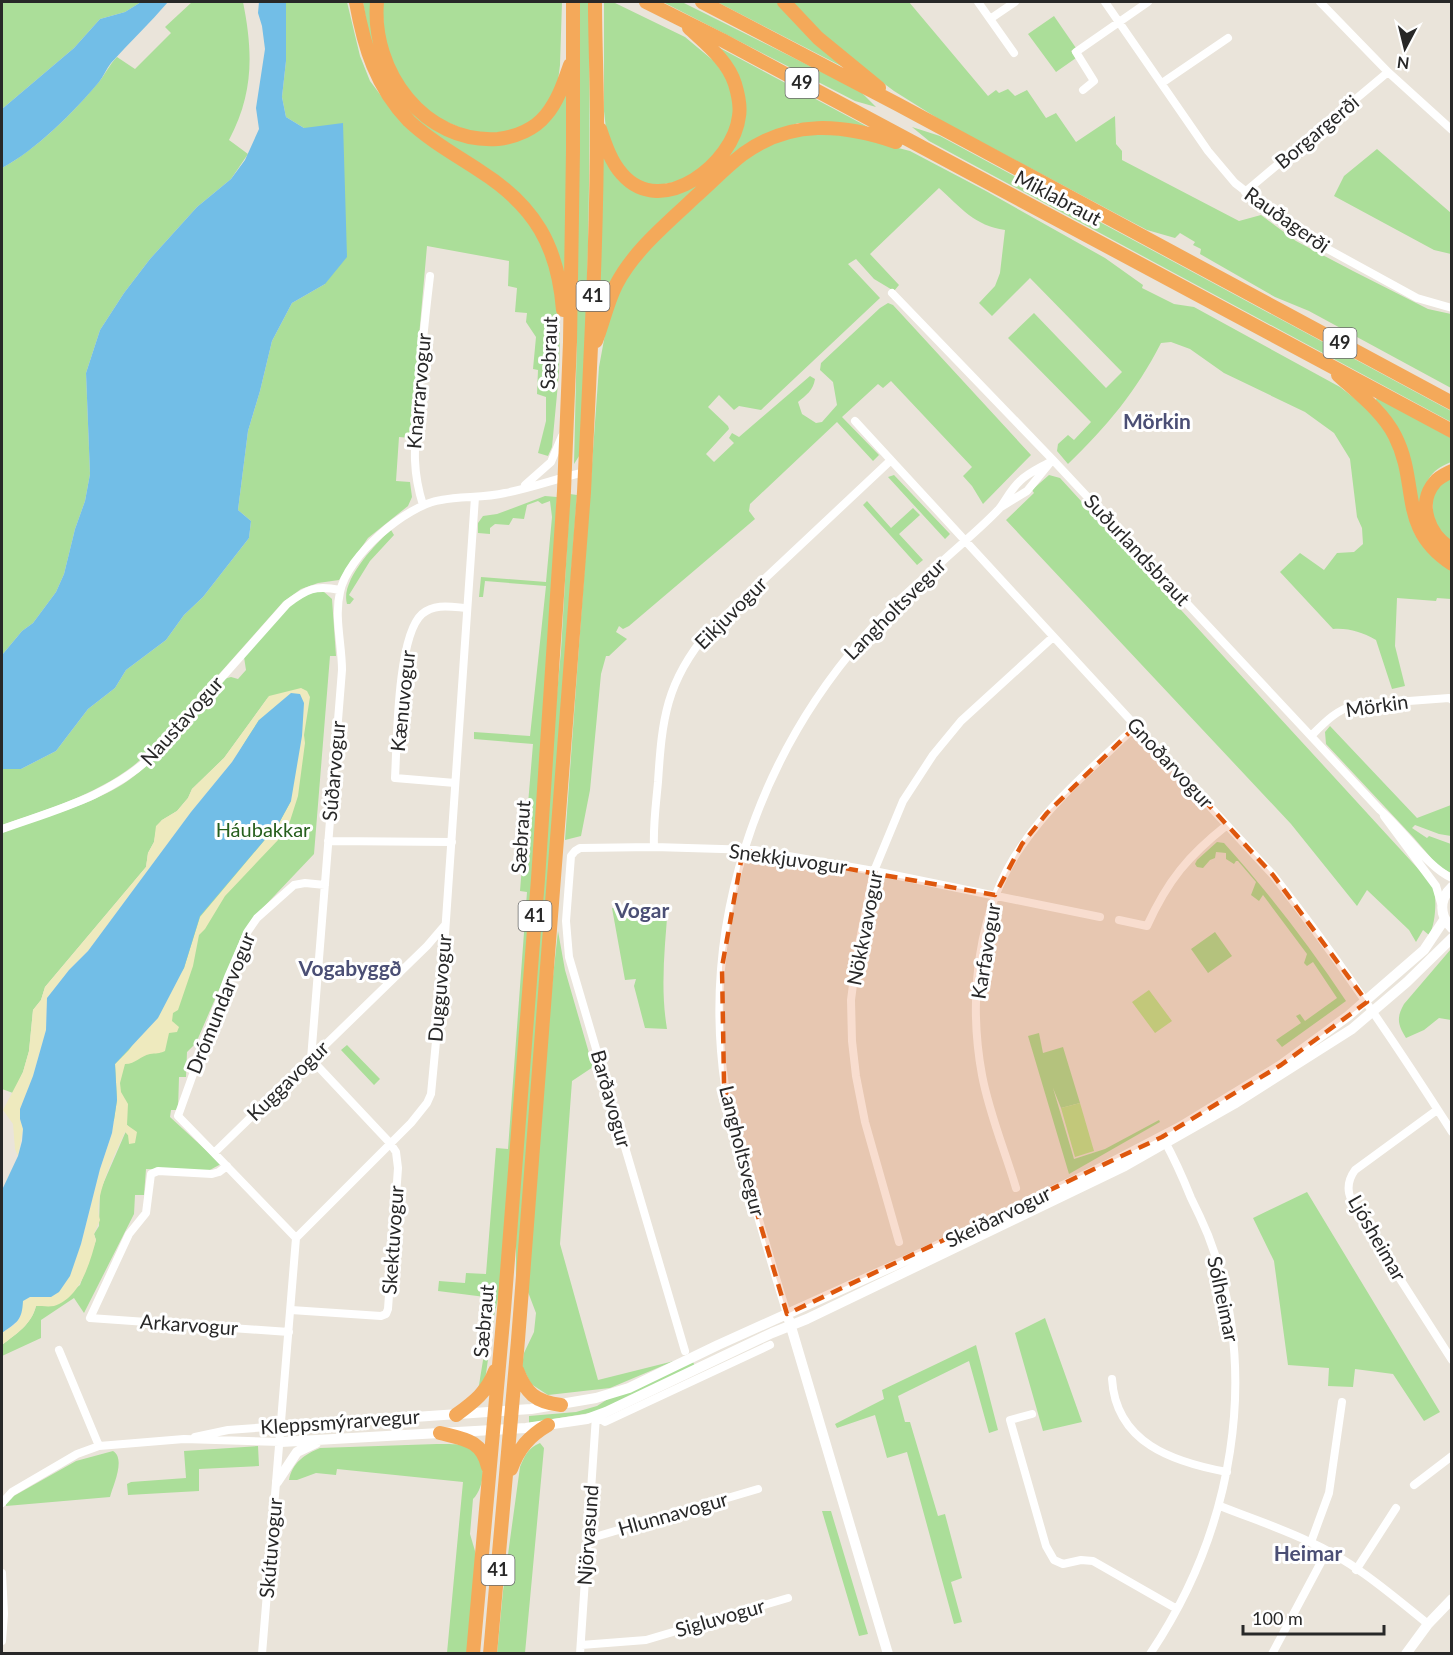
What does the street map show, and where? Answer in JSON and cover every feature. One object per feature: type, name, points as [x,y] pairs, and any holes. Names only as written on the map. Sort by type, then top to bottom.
[{"type":"highway","points":[[378,2],[381,45],[402,93],[430,120],[447,130],[467,137],[505,138],[520,134],[534,126],[546,116],[556,99],[573,57]]},
{"type":"highway","name":"41","points":[[573,2],[573,57]]},
{"type":"highway","name":"41","points":[[595,2],[597,120]]},
{"type":"highway","name":"Miklabraut","points":[[646,2],[1452,431]]},
{"type":"highway","name":"Miklabraut","points":[[702,2],[899,105],[1452,403]]},
{"type":"highway","points":[[783,2],[818,38],[899,105]]},
{"type":"highway","points":[[356,4],[367,53],[376,76],[396,106],[423,134],[507,189],[537,224],[549,243],[555,260],[564,320],[570,342]]},
{"type":"highway","points":[[597,120],[614,165],[634,185],[647,190],[662,192],[690,183],[729,144],[740,115],[734,82],[726,66],[709,47],[674,15]]},
{"type":"highway","name":"Sæbraut","points":[[473,1653],[496,1412],[538,879],[564,477],[570,342],[573,57]]},
{"type":"highway","name":"Sæbraut","points":[[490,1653],[516,1367],[585,472],[591,355],[597,120]]},
{"type":"highway","points":[[591,355],[611,297],[629,263],[652,237],[744,153],[780,135],[805,129],[832,127],[876,135],[931,153]]},
{"type":"highway","points":[[1320,360],[1365,400],[1394,434],[1404,463],[1416,522],[1426,541],[1449,558]]},
{"type":"highway","points":[[1449,558],[1431,528],[1426,509],[1430,489],[1436,480],[1452,471]]},
{"type":"highway","points":[[456,1415],[485,1391],[491,1382],[500,1355]]},
{"type":"highway","points":[[516,1367],[528,1391],[545,1402],[561,1405]]},
{"type":"highway","points":[[505,1486],[514,1460],[523,1445],[534,1433],[548,1425]]},
{"type":"highway","points":[[440,1433],[469,1440],[483,1452],[490,1472]]},
{"type":"street","points":[[978,2],[1014,54]]},
{"type":"street","points":[[990,19],[1015,2]]},
{"type":"street","name":"Rauðagerði","points":[[1105,2],[1208,151],[1245,192],[1302,235],[1417,298],[1452,308]]},
{"type":"street","points":[[1083,90],[1094,81],[1076,52],[1148,2]]},
{"type":"street","points":[[1320,2],[1388,72],[1452,130]]},
{"type":"street","points":[[1162,84],[1228,38]]},
{"type":"street","name":"Borgargerði","points":[[1245,192],[1388,72]]},
{"type":"street","name":"Knarrarvogur","points":[[423,505],[415,482],[414,460],[420,369],[430,276]]},
{"type":"street","name":"Suðurlandsbraut","points":[[892,294],[1053,460],[1380,810],[1436,886],[1448,924]]},
{"type":"street","name":"Gnoðarvogur","points":[[855,421],[1273,875],[1319,934],[1367,1002],[1452,1132]]},
{"type":"street","name":"Súðarvogur","points":[[522,488],[551,462],[566,425]]},
{"type":"street","name":"Eikjuvogur","points":[[654,847],[662,731],[672,688],[687,659],[708,632],[891,460]]},
{"type":"street","name":"Langholtsvegur","points":[[999,508],[1027,491],[1053,460]]},
{"type":"street","name":"Langholtsvegur","points":[[888,1653],[737,1146],[724,1083],[720,1034],[722,967],[730,904],[743,850],[754,818],[778,764],[814,701],[870,629],[999,508],[1021,480],[1053,460]]},
{"type":"street","name":"Súðarvogur","points":[[311,1059],[342,670],[338,621],[340,590],[353,566],[380,533],[423,505],[440,500],[496,495],[585,472]]},
{"type":"street","name":"Dugguvogur","points":[[296,1238],[411,1123],[427,1103],[430,1094],[452,842],[475,497]]},
{"type":"street","name":"Naustavogur","points":[[2,829],[94,795],[128,777],[153,755],[287,604],[310,589],[318,587],[340,590]]},
{"type":"street","name":"Kænuvogur","points":[[455,783],[395,778],[402,672],[410,637],[421,615],[445,606],[467,608]]},
{"type":"street","name":"Nökkvavogur","points":[[900,1242],[865,1122],[852,1041],[851,1000],[857,954],[874,871],[903,801],[933,755],[961,721],[1053,637]]},
{"type":"street","name":"Mörkin","points":[[1311,736],[1336,712],[1355,705],[1449,698],[1452,700]]},
{"type":"street","name":"Karfavogur","points":[[1016,1188],[982,1077],[977,1033],[976,998],[980,961],[995,895],[1022,844],[1047,813],[1136,726]]},
{"type":"street","name":"Suðurlandsbraut","points":[[1380,810],[1396,823],[1437,870],[1452,878]]},
{"type":"street","points":[[1119,920],[1147,926],[1173,877],[1186,861],[1227,825]]},
{"type":"street","points":[[328,841],[452,842]]},
{"type":"street","name":"Snekkjuvogur","points":[[580,848],[654,847],[755,850],[1100,916]]},
{"type":"street","name":"Barðavogur","points":[[580,848],[571,856],[566,921],[569,957],[685,1351]]},
{"type":"street","name":"Drómundarvogur","points":[[214,1153],[178,1116],[228,977],[248,932],[257,918],[275,900],[299,884],[325,885]]},
{"type":"street","points":[[1442,908],[1444,896],[1452,887]]},
{"type":"street","name":"Skeiðarvogur","points":[[496,1412],[561,1405],[629,1388],[789,1320],[1125,1166],[1281,1065],[1367,1002],[1424,950],[1448,924]]},
{"type":"street","name":"Kuggavogur","points":[[214,1153],[428,946],[445,925]]},
{"type":"street","name":"Skeiðarvogur","points":[[1164,1140],[1291,1069],[1352,1029],[1407,982],[1452,938]]},
{"type":"street","points":[[311,1059],[390,1143]]},
{"type":"street","name":"Ljósheimar","points":[[1437,1110],[1355,1170],[1348,1188],[1350,1200],[1452,1360]]},
{"type":"street","name":"Sólheimar","points":[[1150,1653],[1177,1609],[1206,1549],[1220,1506],[1234,1424],[1235,1376],[1227,1304],[1208,1235],[1164,1140]]},
{"type":"street","name":"Skektuvogur","points":[[291,1310],[381,1316],[386,1314],[398,1168],[396,1152],[390,1143]]},
{"type":"street","points":[[214,1153],[296,1238],[281,1442]]},
{"type":"street","name":"Arkarvogur","points":[[227,1166],[219,1173],[212,1174],[158,1171],[151,1174],[146,1213],[129,1234],[90,1317],[289,1332]]},
{"type":"street","name":"Skeiðarvogur","points":[[746,1351],[789,1320]]},
{"type":"street","name":"Skeiðarvogur","points":[[494,1429],[548,1425],[596,1416],[746,1351],[770,1345]]},
{"type":"street","points":[[58,1350],[99,1446]]},
{"type":"street","points":[[1112,1379],[1113,1396],[1120,1412],[1132,1430],[1144,1442],[1177,1460],[1227,1472]]},
{"type":"street","points":[[1311,1542],[1329,1493],[1342,1402]]},
{"type":"street","name":"Kleppsmýrarvegur","points":[[184,1439],[228,1430],[496,1412]]},
{"type":"street","points":[[1032,1414],[1010,1420],[1051,1557],[1063,1564],[1081,1560],[1092,1561],[1177,1609]]},
{"type":"street","name":"Njörvasund","points":[[580,1649],[596,1416]]},
{"type":"street","name":"Kleppsmýrarvegur","points":[[2,1503],[12,1492],[77,1454],[99,1446],[184,1439],[281,1442],[494,1429]]},
{"type":"street","points":[[277,1482],[297,1452],[311,1444],[334,1439]]},
{"type":"street","name":"Skútuvogur","points":[[262,1653],[281,1442]]},
{"type":"street","points":[[1414,1485],[1452,1456]]},
{"type":"street","name":"Hlunnavogur","points":[[588,1539],[758,1490]]},
{"type":"street","points":[[1220,1506],[1311,1542],[1327,1551],[1428,1624]]},
{"type":"street","points":[[1356,1570],[1396,1508]]},
{"type":"street","points":[[1272,1653],[1327,1551]]},
{"type":"street","points":[[2,1573],[4,1614],[2,1641]]},
{"type":"street","name":"Sigluvogur","points":[[580,1649],[646,1640],[789,1598]]},
{"type":"street","points":[[1406,1653],[1428,1624],[1452,1599]]},
{"type":"highlighted area","points":[[1136,726],[1273,875],[1367,1002],[1281,1065],[1162,1137],[787,1314],[737,1146],[724,1083],[722,967],[743,850],[995,895],[1022,844],[1047,813]]},
{"type":"green space","points":[[2,2],[141,2],[125,12],[100,19],[74,48],[2,109]]},
{"type":"green space","points":[[192,2],[243,2],[249,38],[249,72],[243,106],[229,140],[248,154],[231,179],[197,207],[150,259],[100,330],[86,373],[90,474],[85,501],[75,529],[64,574],[56,592],[33,623],[22,631],[2,655],[2,168],[41,141],[65,119],[98,83],[117,57],[135,69],[171,33],[165,27]]},
{"type":"green space","points":[[286,2],[347,2],[360,56],[370,81],[388,105],[498,190],[536,228],[557,282],[560,327],[559,373],[552,447],[548,456],[538,453],[546,421],[546,397],[537,394],[538,370],[533,369],[536,337],[526,322],[527,313],[515,312],[517,288],[508,286],[509,261],[427,246],[410,438],[399,437],[396,481],[410,482],[412,497],[408,506],[368,538],[339,580],[318,583],[301,589],[283,602],[157,744],[133,766],[86,793],[2,825],[2,769],[21,769],[56,751],[88,709],[115,688],[126,670],[166,640],[184,615],[203,597],[249,538],[251,521],[238,510],[248,431],[272,341],[292,303],[325,284],[315,128],[304,128],[286,117],[282,97],[286,61]]},
{"type":"green space","points":[[363,2],[374,2],[398,91],[452,136],[520,140],[569,84],[565,287],[545,225],[414,118],[382,76],[370,44]]},
{"type":"green space","points":[[382,2],[562,2],[560,65],[558,81],[550,99],[537,116],[518,130],[498,134],[476,134],[427,114],[397,75],[385,45]]},
{"type":"green space","points":[[577,2],[589,2],[590,115],[581,453],[574,464],[577,336]]},
{"type":"green space","points":[[604,2],[613,2],[685,37],[715,62],[732,86],[735,118],[722,147],[690,179],[649,187],[621,170],[607,138],[604,111]]},
{"type":"green space","points":[[663,2],[682,2],[860,91],[876,107],[855,101]]},
{"type":"green space","points":[[717,2],[779,2],[845,68]]},
{"type":"green space","points":[[789,2],[909,2],[988,96],[996,90],[999,93],[1008,89],[1015,96],[1027,90],[1046,118],[1056,113],[1076,142],[1115,116],[1116,144],[1122,151],[1122,160],[1239,221],[1261,215],[1296,241],[1353,271],[1428,309],[1451,314],[1451,388],[1309,311],[1275,297],[1200,254],[1201,249],[1193,245],[1195,242],[1180,233],[1175,238],[1147,230],[945,123],[894,91],[839,50]]},
{"type":"green space","points":[[1054,16],[1076,48],[1071,51],[1076,58],[1056,72],[1028,34]]},
{"type":"green space","points":[[718,47],[868,127],[844,123],[798,123],[760,137],[653,229],[601,308],[597,307],[600,146],[616,174],[631,188],[652,192],[683,192],[743,117]]},
{"type":"green space","points":[[912,127],[940,136],[1451,411],[1451,422],[929,141]]},
{"type":"green space","points":[[836,132],[910,151],[1105,258],[1143,285],[1142,288],[1174,304],[1194,307],[1340,387],[1376,415],[1395,445],[1414,532],[1430,553],[1451,569],[1451,599],[1437,598],[1436,601],[1397,598],[1395,646],[1405,686],[1392,689],[1376,640],[1355,631],[1333,629],[1280,572],[1300,553],[1324,570],[1337,553],[1354,552],[1363,544],[1362,528],[1357,517],[1350,459],[1334,433],[1305,412],[1224,373],[1190,349],[1171,342],[1161,343],[1120,408],[1068,464],[1057,451],[1058,444],[1068,435],[1074,440],[1091,422],[1008,338],[1034,313],[1106,388],[1122,372],[1030,278],[992,316],[979,303],[995,286],[1000,273],[1005,230],[976,220],[939,188],[870,254],[899,285],[894,291],[874,279],[856,259],[848,264],[880,298],[761,410],[739,406],[734,410],[719,395],[708,407],[729,429],[706,454],[714,462],[734,443],[729,438],[732,433],[739,437],[810,376],[815,379],[813,387],[798,402],[802,414],[816,423],[822,422],[837,405],[833,382],[820,370],[821,363],[888,303],[893,305],[1031,455],[983,504],[963,476],[972,467],[891,381],[883,388],[878,384],[842,417],[879,455],[873,461],[837,422],[750,504],[749,511],[755,519],[629,626],[623,629],[619,626],[616,632],[627,639],[609,656],[606,656],[601,674],[590,790],[581,836],[565,840],[599,367],[614,300],[629,272],[656,242],[752,153],[780,138]]},
{"type":"green space","points":[[1377,149],[1451,213],[1451,254],[1434,250],[1334,196],[1344,176]]},
{"type":"green space","points":[[1377,397],[1451,438],[1451,462],[1431,475],[1424,493],[1427,537],[1414,491],[1375,403]]},
{"type":"green space","points":[[894,475],[950,534],[945,539],[888,477]]},
{"type":"green space","points":[[1049,475],[1060,478],[1433,885],[1435,910],[1429,935],[1423,930],[1416,942],[1409,930],[1367,890],[1357,906],[1291,824],[1006,520],[1034,493],[1032,490]]},
{"type":"green space","points":[[1451,476],[1451,543],[1439,531],[1434,520],[1433,508],[1434,491]]},
{"type":"green space","points":[[570,494],[577,495],[519,1279],[516,1278],[516,1239],[550,766],[561,651]]},
{"type":"green space","points":[[545,496],[557,497],[546,696],[531,896],[499,1295],[485,1381],[476,1391],[479,1385],[493,1298],[438,1291],[439,1281],[465,1283],[466,1273],[486,1274],[496,1148],[508,1149],[527,892],[520,891],[523,853],[518,852],[522,804],[528,804],[533,744],[474,739],[474,732],[530,736],[546,586],[485,581],[483,597],[479,597],[481,577],[546,582],[552,517],[550,501],[542,504],[538,501],[527,505],[524,519],[513,518],[509,525],[495,524],[490,528],[490,534],[478,533],[478,523],[483,516],[497,514]]},
{"type":"green space","points":[[867,501],[891,528],[913,508],[920,515],[899,534],[923,560],[917,565],[863,505]]},
{"type":"green space","points":[[391,530],[394,535],[370,561],[349,595],[354,599],[347,604],[346,595],[354,574],[376,544]]},
{"type":"green space","name":"Háubakkar","points":[[323,591],[332,599],[336,656],[330,656],[314,854],[258,913],[245,930],[196,1043],[187,1052],[186,1077],[179,1077],[178,1110],[171,1110],[170,1117],[221,1164],[208,1171],[146,1169],[144,1195],[135,1195],[134,1214],[84,1313],[74,1298],[41,1320],[41,1338],[2,1356],[2,1345],[27,1324],[36,1306],[53,1306],[80,1285],[96,1240],[94,1234],[99,1226],[100,1191],[126,1131],[128,1135],[131,1129],[127,1125],[54,1102],[269,696],[224,758],[192,789],[177,811],[157,826],[146,867],[45,987],[41,1000],[33,1010],[29,1051],[23,1072],[13,1093],[2,1089],[2,833],[99,797],[142,770],[224,679],[231,677],[238,679],[246,670],[244,657],[275,618],[304,595]]},
{"type":"green space","points":[[1330,726],[1417,818],[1451,805],[1451,836],[1415,825],[1412,828],[1427,838],[1429,836],[1451,844],[1451,873],[1438,866],[1326,744],[1325,732]]},
{"type":"green space","points":[[1217,842],[1224,843],[1273,900],[1346,1001],[1282,1047],[1276,1040],[1301,1023],[1296,1016],[1300,1014],[1305,1021],[1337,998],[1313,962],[1307,966],[1304,963],[1307,954],[1263,895],[1259,901],[1251,895],[1256,882],[1238,861],[1234,864],[1226,859],[1226,853],[1216,852],[1215,858],[1203,868],[1197,867],[1195,864],[1197,860]]},
{"type":"green space","points":[[668,905],[663,982],[667,1029],[645,1028],[634,986],[636,979],[625,980],[612,908]]},
{"type":"green space","points":[[558,931],[565,970],[593,1067],[572,1081],[560,1244],[598,1380],[674,1361],[610,1388],[548,1395],[531,1384],[522,1366],[524,1353],[534,1332],[536,1313],[528,1292],[548,1022]]},
{"type":"green space","points":[[1215,932],[1232,956],[1208,973],[1191,949]]},
{"type":"green space","points":[[1451,949],[1451,1020],[1439,1018],[1424,1030],[1406,1038],[1399,1021],[1401,1009]]},
{"type":"green space","points":[[1149,990],[1172,1021],[1155,1033],[1132,1002]]},
{"type":"green space","points":[[1039,1033],[1043,1053],[1063,1047],[1080,1103],[1061,1108],[1053,1088],[1074,1159],[1105,1149],[1159,1120],[1160,1122],[1069,1174],[1028,1036]]},
{"type":"green space","points":[[347,1045],[380,1079],[374,1085],[341,1050]]},
{"type":"green space","points":[[1080,1103],[1094,1151],[1075,1157],[1061,1108]]},
{"type":"green space","points":[[1307,1192],[1440,1412],[1424,1421],[1393,1374],[1355,1369],[1353,1387],[1328,1386],[1329,1368],[1288,1365],[1274,1261],[1253,1218]]},
{"type":"green space","points":[[1045,1318],[1082,1422],[1043,1431],[1015,1333]]},
{"type":"green space","points":[[976,1345],[998,1430],[989,1433],[969,1361],[898,1396],[905,1422],[910,1422],[938,1516],[945,1514],[962,1578],[951,1582],[962,1622],[954,1624],[907,1452],[887,1458],[875,1415],[837,1428],[835,1424],[884,1399],[882,1390]]},
{"type":"green space","points":[[693,1362],[695,1366],[602,1411],[529,1423],[529,1416],[576,1412],[597,1406],[611,1397]]},
{"type":"green space","points":[[540,1443],[544,1448],[525,1653],[497,1654],[520,1467],[527,1452]]},
{"type":"green space","points":[[437,1444],[466,1446],[476,1452],[482,1465],[482,1480],[473,1499],[470,1534],[475,1551],[475,1567],[467,1653],[447,1653],[463,1482],[337,1469],[336,1475],[316,1473],[297,1480],[289,1480],[300,1460],[320,1448]]},
{"type":"green space","points":[[258,1446],[259,1466],[199,1469],[199,1491],[128,1495],[127,1484],[131,1482],[186,1478],[184,1451]]},
{"type":"green space","points":[[113,1451],[117,1455],[119,1466],[110,1497],[6,1506],[12,1497],[76,1461]]},
{"type":"green space","points":[[822,1511],[831,1511],[868,1634],[859,1636]]},
{"type":"sand","points":[[301,688],[307,691],[310,697],[298,796],[290,821],[278,840],[225,896],[199,935],[193,966],[178,1010],[173,1013],[172,1021],[179,1027],[177,1032],[169,1033],[165,1051],[125,1064],[120,1083],[121,1092],[128,1104],[127,1125],[137,1132],[135,1143],[129,1144],[128,1135],[125,1132],[111,1163],[99,1200],[100,1220],[94,1234],[96,1240],[82,1279],[71,1296],[63,1302],[54,1306],[36,1306],[27,1324],[2,1345],[2,1333],[18,1321],[22,1301],[30,1297],[51,1297],[81,1244],[100,1169],[112,1133],[117,1100],[115,1064],[129,1050],[184,968],[200,917],[279,823],[291,801],[259,720],[232,762],[191,812],[88,951],[69,970],[47,998],[46,1030],[33,1076],[20,1109],[23,1129],[18,1156],[15,1149],[13,1124],[3,1110],[23,1072],[29,1051],[33,1010],[41,1000],[45,987],[146,867],[148,853],[154,842],[156,826],[177,811],[192,789],[224,758],[269,696]]},
{"type":"water","points":[[141,2],[168,2],[111,63],[99,82],[66,117],[41,141],[2,168],[2,109],[74,48],[100,19],[125,12]]},
{"type":"water","points":[[259,2],[286,2],[286,61],[282,97],[286,117],[304,128],[343,123],[347,257],[325,284],[292,303],[272,341],[248,431],[238,510],[251,521],[249,538],[203,597],[184,615],[166,640],[126,670],[115,688],[88,709],[56,751],[21,769],[2,769],[2,655],[22,631],[33,623],[56,592],[64,574],[75,529],[85,501],[90,474],[86,373],[100,330],[150,259],[197,207],[231,179],[245,160],[259,129],[256,108],[265,49],[258,13]]},
{"type":"water","points":[[291,693],[300,694],[304,703],[302,736],[291,801],[279,823],[200,916],[184,968],[158,1018],[115,1064],[117,1100],[112,1133],[70,1276],[59,1292],[51,1297],[30,1297],[23,1301],[18,1320],[2,1333],[2,1190],[18,1156],[22,1141],[20,1109],[33,1076],[46,1030],[47,998],[69,970],[88,951],[191,812],[232,762],[259,720]]},
{"type":"district","name":"Mörkin","points":[[1157,422]]},
{"type":"district","name":"Vogar","points":[[642,911]]},
{"type":"district","name":"Vogabyggð","points":[[350,969]]},
{"type":"district","name":"Heimar","points":[[1308,1554]]}]
